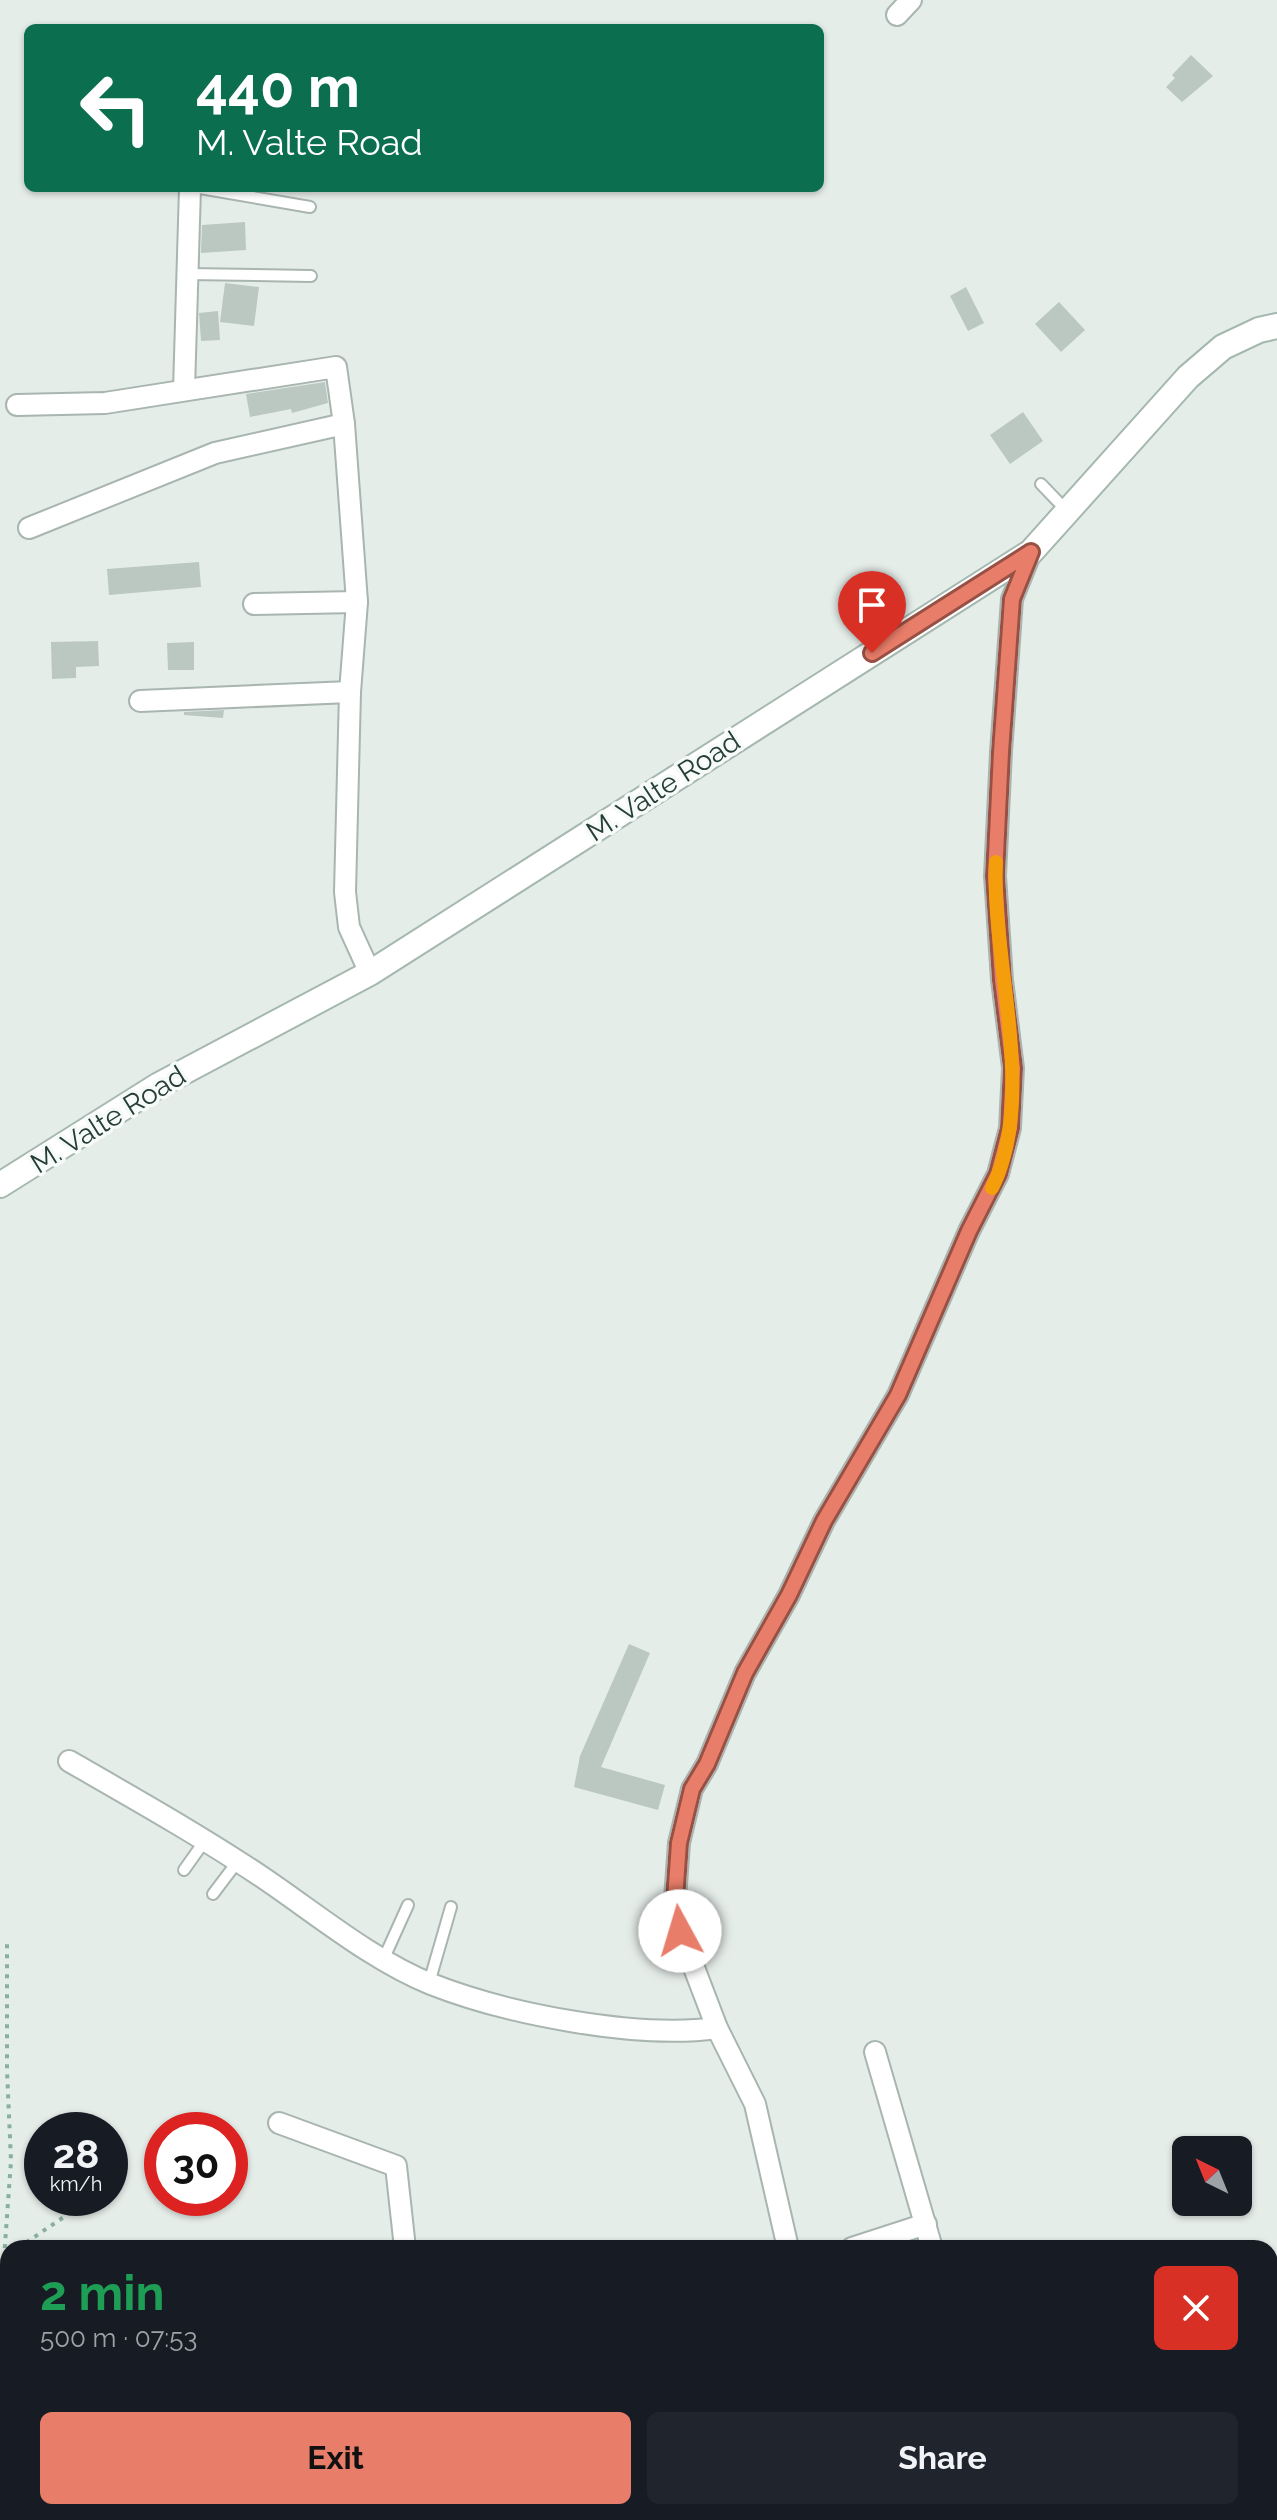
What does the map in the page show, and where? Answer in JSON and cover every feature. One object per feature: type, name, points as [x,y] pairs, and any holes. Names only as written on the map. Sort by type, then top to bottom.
[{"type":"main road","name":"M. Valte Road","points":[[0,1185],[159,1085],[370,973],[1031,552],[1188,377],[1223,347],[1259,330],[1277,326]]},
{"type":"street","points":[[184,390],[190,192]]},
{"type":"street","points":[[17,405],[105,403],[336,367],[344,424],[357,602],[350,692],[345,892],[349,927],[370,973]]},
{"type":"street","points":[[29,528],[215,453],[344,424]]},
{"type":"street","points":[[786,2240],[755,2104],[717,2028],[680,1931],[675,1899],[679,1843],[692,1789],[707,1764],[745,1673],[789,1595],[824,1521],[898,1395],[969,1231],[998,1174],[1010,1128],[1013,1068],[1002,980],[995,876],[1012,599],[1031,552]]},
{"type":"street","points":[[254,604],[357,602]]},
{"type":"street","points":[[140,701],[350,692]]},
{"type":"street","points":[[69,1761],[206,1839],[384,1958],[429,1983],[482,2000],[624,2029],[682,2033],[717,2028]]},
{"type":"street","points":[[875,2052],[930,2240]]},
{"type":"street","points":[[279,2123],[396,2166],[404,2240]]},
{"type":"street","points":[[877,2240],[926,2224]]},
{"type":"lane","points":[[223,192],[310,207]]},
{"type":"lane","points":[[187,274],[311,276]]},
{"type":"lane","points":[[1041,484],[1067,511]]},
{"type":"lane","points":[[184,1870],[206,1839]]},
{"type":"lane","points":[[213,1894],[238,1861]]},
{"type":"lane","points":[[384,1958],[408,1905]]},
{"type":"lane","points":[[429,1983],[451,1907]]},
{"type":"path","points":[[5,2240],[11,2161],[7,1941]]},
{"type":"path","points":[[30,2240],[65,2216]]},
{"type":"building","points":[[1191,55],[1213,76],[1182,102],[1166,87],[1175,78],[1172,75]]},
{"type":"building","points":[[245,222],[246,250],[201,253],[202,225]]},
{"type":"building","points":[[225,283],[259,287],[254,326],[220,322]]},
{"type":"building","points":[[966,287],[984,323],[968,331],[950,296]]},
{"type":"building","points":[[1059,302],[1085,330],[1061,352],[1035,324]]},
{"type":"building","points":[[218,311],[220,340],[201,341],[199,313]]},
{"type":"building","points":[[325,382],[328,403],[292,413],[291,409],[250,417],[246,394]]},
{"type":"building","points":[[1023,412],[1043,441],[1010,464],[990,435]]},
{"type":"building","points":[[199,562],[201,587],[109,595],[107,569]]},
{"type":"building","points":[[98,641],[99,666],[76,667],[76,678],[52,679],[51,642]]},
{"type":"building","points":[[194,642],[194,670],[168,670],[167,643]]},
{"type":"building","points":[[224,710],[223,718],[184,715],[184,712]]},
{"type":"building","points":[[629,1644],[650,1653],[601,1767],[665,1785],[658,1810],[574,1787],[580,1756]]},
{"type":"slow traffic","points":[[992,1188],[1010,1128],[1013,1068],[1002,980],[996,862]]},
{"type":"route","points":[[680,1931],[675,1899],[679,1843],[692,1789],[707,1764],[745,1673],[789,1595],[824,1521],[898,1395],[969,1231],[998,1174],[1010,1128],[1013,1068],[1002,980],[995,876],[1012,599],[1031,552],[872,653]]}]
